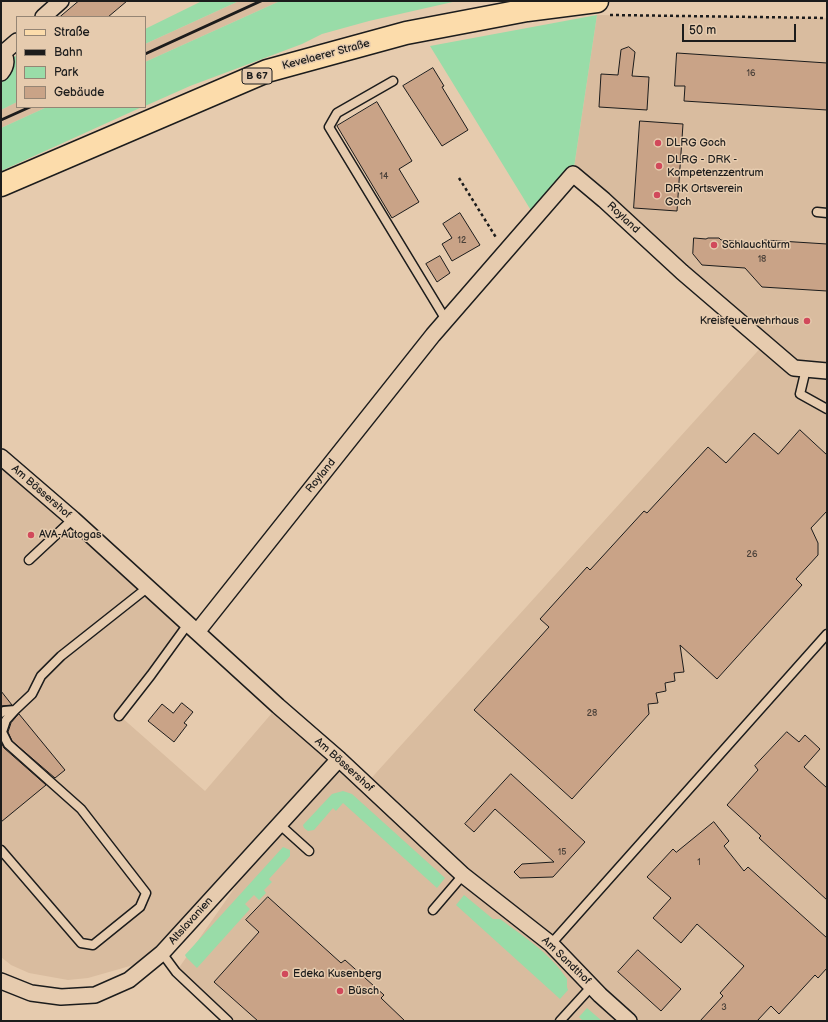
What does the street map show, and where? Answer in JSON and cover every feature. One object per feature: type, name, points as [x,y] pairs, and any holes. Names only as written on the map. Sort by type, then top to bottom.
[{"type":"main road","name":"Kevelaerer Straße","points":[[1,185],[267,72],[406,33],[527,10],[601,8]]},
{"type":"street","points":[[44,16],[61,1]]},
{"type":"street","points":[[1,73],[4,70],[6,61],[2,52],[16,42]]},
{"type":"street","name":"Royland","points":[[192,628],[433,335],[572,174],[604,200],[682,272],[794,368],[827,371]]},
{"type":"street","name":"Am Bössershof","points":[[1,457],[73,519],[339,760],[463,875],[500,905]]},
{"type":"street","name":"Altslavanien","points":[[1,981],[31,993],[61,997],[95,995],[129,980],[162,953],[339,760]]},
{"type":"street","name":"Am Sandthof","points":[[500,905],[551,944],[629,1021]]},
{"type":"lane","points":[[393,82],[337,113],[328,127],[446,320]]},
{"type":"lane","points":[[817,212],[827,213]]},
{"type":"lane","points":[[806,369],[800,394],[827,409]]},
{"type":"lane","points":[[28,560],[73,519]]},
{"type":"lane","points":[[1,850],[81,943],[94,945],[140,907],[146,893],[81,809],[8,744],[2,732],[6,720],[32,694],[41,676],[61,656],[148,588]]},
{"type":"lane","points":[[120,716],[151,675],[192,628]]},
{"type":"lane","points":[[551,944],[827,634]]},
{"type":"lane","points":[[1,713],[4,711],[15,710]]},
{"type":"lane","points":[[279,824],[309,850]]},
{"type":"lane","points":[[433,910],[463,875]]},
{"type":"lane","points":[[162,953],[176,972],[228,1021]]},
{"type":"lane","points":[[560,1021],[592,986]]},
{"type":"path","points":[[601,8],[827,18]]},
{"type":"path","points":[[459,178],[505,251]]},
{"type":"shaded area","points":[[239,1],[280,1],[146,62],[146,44]]},
{"type":"shaded area","points":[[597,15],[827,18],[827,1021],[228,1021],[176,972],[277,827],[144,962],[88,978],[68,980],[29,973],[11,965],[1,957],[1,457],[188,624],[120,716],[205,791],[278,706],[366,784],[765,343],[573,174]]},
{"type":"shaded area","points":[[16,102],[16,108],[45,108],[1,128],[1,110]]},
{"type":"green space","points":[[202,1],[239,1],[146,44],[146,29]]},
{"type":"green space","points":[[280,1],[457,1],[369,21],[322,34],[302,44],[190,86],[146,106],[146,62]]},
{"type":"green space","points":[[597,15],[573,174],[535,217],[430,46]]},
{"type":"green space","points":[[16,56],[16,102],[1,110],[1,83],[9,72],[11,59]]},
{"type":"green space","points":[[45,108],[140,108],[1,171],[1,128]]},
{"type":"green space","points":[[343,791],[352,794],[445,878],[437,888],[343,803],[336,811],[333,808],[314,830],[308,831],[304,828],[303,825],[332,794]]},
{"type":"green space","points":[[283,847],[290,850],[290,856],[269,879],[272,882],[264,890],[266,893],[259,900],[254,895],[245,904],[250,909],[197,968],[185,955]]},
{"type":"green space","points":[[464,895],[493,919],[500,919],[527,939],[553,961],[567,979],[568,990],[560,999],[456,905]]},
{"type":"green space","points":[[587,1008],[602,1021],[583,1021],[579,1017]]},
{"type":"building","points":[[79,1],[127,1],[109,16],[61,16]]},
{"type":"building","points":[[629,47],[635,52],[632,76],[649,77],[647,110],[599,107],[601,74],[618,75],[621,50]]},
{"type":"building","points":[[677,53],[827,63],[827,110],[684,101],[685,86],[675,86]]},
{"type":"building","points":[[433,68],[444,86],[442,87],[468,130],[442,146],[403,86]]},
{"type":"building","points":[[377,102],[412,161],[399,169],[419,202],[392,218],[337,126]]},
{"type":"building","name":"DLRG - DRK - Kompetenzzentrum","points":[[640,121],[683,124],[677,211],[634,208]]},
{"type":"building","points":[[460,213],[480,245],[452,261],[442,244],[452,238],[443,224]]},
{"type":"building","points":[[694,238],[719,238],[721,240],[764,243],[764,240],[827,244],[827,291],[762,287],[745,268],[702,265],[693,254]]},
{"type":"building","points":[[440,256],[450,273],[437,282],[426,264]]},
{"type":"building","points":[[800,430],[827,455],[827,511],[811,528],[818,543],[818,555],[796,579],[802,585],[717,679],[680,645],[684,672],[674,673],[675,681],[665,683],[666,691],[656,693],[658,703],[648,704],[649,714],[572,799],[474,710],[549,627],[540,619],[587,567],[590,570],[644,511],[647,513],[708,447],[726,463],[754,433],[778,454]]},
{"type":"building","points":[[1,691],[12,705],[1,706]]},
{"type":"building","points":[[182,703],[193,712],[184,723],[187,725],[174,742],[148,721],[162,704],[173,713]]},
{"type":"building","points":[[19,714],[65,770],[55,778],[12,741],[8,732],[11,723]]},
{"type":"building","points":[[787,732],[799,742],[805,735],[820,749],[804,767],[827,788],[827,900],[759,838],[761,836],[727,805],[758,770],[755,766]]},
{"type":"building","points":[[1,742],[4,748],[46,785],[1,822]]},
{"type":"building","points":[[511,774],[585,842],[553,877],[520,878],[514,872],[522,864],[554,862],[495,809],[474,832],[465,824]]},
{"type":"building","points":[[714,822],[729,841],[724,846],[744,871],[748,867],[827,938],[827,968],[818,978],[815,975],[779,1014],[771,1006],[757,1021],[700,1021],[723,996],[720,993],[744,966],[697,924],[681,943],[653,918],[671,898],[647,877],[673,849],[676,852]]},
{"type":"building","points":[[268,897],[341,963],[345,960],[384,995],[381,998],[405,1021],[258,1021],[214,982],[259,932],[246,920]]},
{"type":"building","points":[[638,950],[681,989],[661,1011],[618,972]]},
{"type":"railway","points":[[146,54],[261,1]]},
{"type":"railway","points":[[1,120],[28,108]]},
{"type":"place","name":"DLRG Goch","points":[[658,143]]},
{"type":"place","name":"DLRG - DRK - Kompetenzzentrum","points":[[659,166]]},
{"type":"place","name":"DRK Ortsverein Goch","points":[[657,195]]},
{"type":"place","name":"Schlauchturm","points":[[714,245]]},
{"type":"place","name":"Kreisfeuerwehrhaus","points":[[807,321]]},
{"type":"place","name":"AVA-Autogas","points":[[31,535]]},
{"type":"place","name":"Edeka Kusenberg","points":[[285,974]]},
{"type":"place","name":"Büsch","points":[[340,991]]}]
